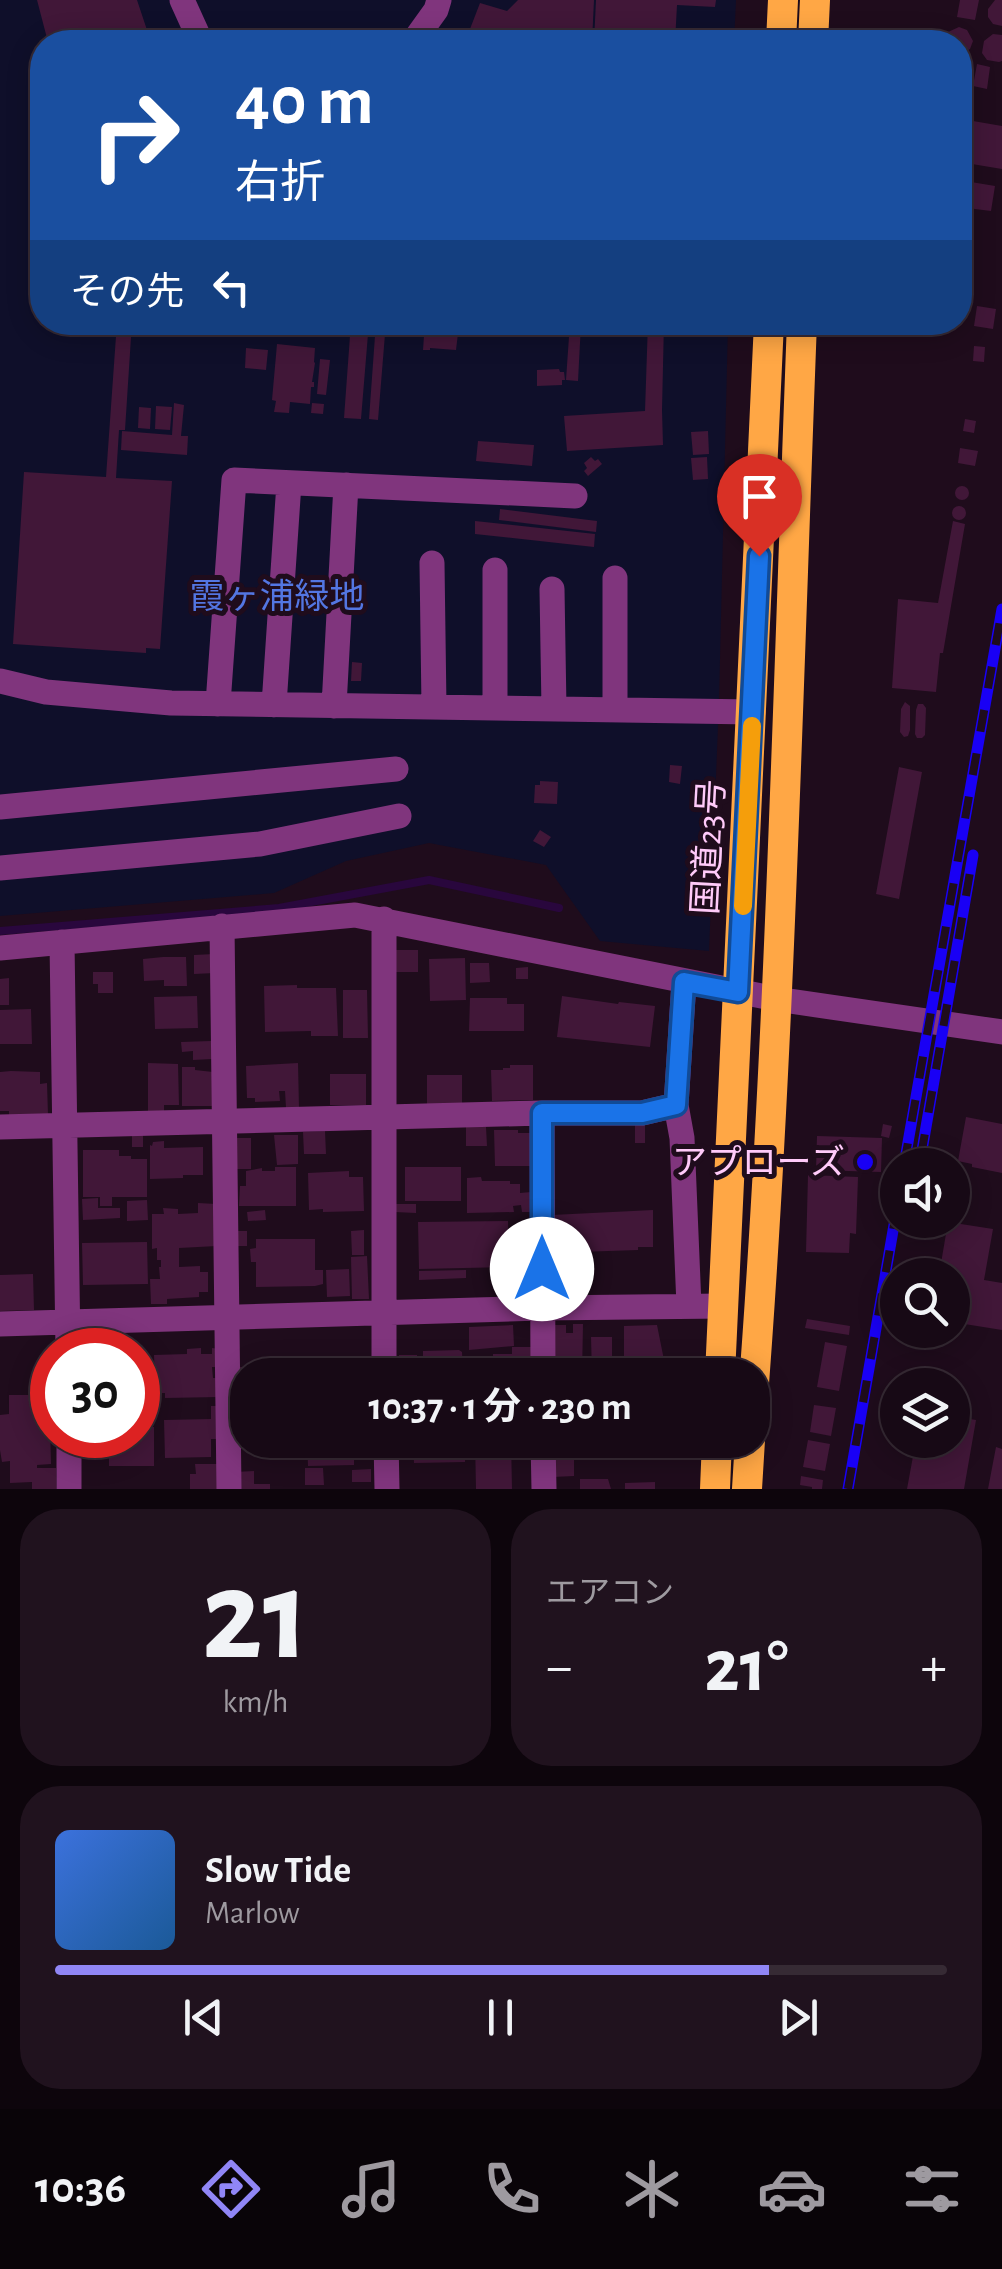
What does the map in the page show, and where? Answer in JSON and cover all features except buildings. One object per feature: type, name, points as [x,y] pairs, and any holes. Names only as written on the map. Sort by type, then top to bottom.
[{"type":"highway","points":[[782,30],[783,0]]},
{"type":"highway","points":[[814,30],[815,0]]},
{"type":"highway","name":"国道23号","points":[[721,1358],[768,335]]},
{"type":"highway","name":"国道23号","points":[[756,1358],[776,999],[802,335]]},
{"type":"highway","points":[[714,1489],[716,1458]]},
{"type":"highway","points":[[746,1489],[749,1458]]},
{"type":"street","points":[[182,0],[196,30]]},
{"type":"street","points":[[421,30],[439,0]]},
{"type":"street","points":[[218,704],[234,480],[575,496]]},
{"type":"street","points":[[274,705],[288,483]]},
{"type":"street","points":[[334,706],[346,485]]},
{"type":"street","points":[[432,563],[434,707]]},
{"type":"street","points":[[494,570],[495,708]]},
{"type":"street","points":[[615,710],[616,578]]},
{"type":"street","points":[[552,590],[554,709]]},
{"type":"street","points":[[0,681],[46,692],[171,703],[752,712]]},
{"type":"street","points":[[0,806],[396,768]]},
{"type":"street","points":[[0,868],[260,844],[398,816]]},
{"type":"street","points":[[0,948],[355,915],[776,999],[1002,1032]]},
{"type":"street","points":[[384,920],[384,1358]]},
{"type":"street","points":[[222,926],[229,1489]]},
{"type":"street","points":[[62,942],[68,1328]]},
{"type":"street","points":[[684,982],[676,1105],[682,1138],[689,1306]]},
{"type":"street","points":[[0,1126],[642,1113],[676,1105]]},
{"type":"street","points":[[542,1113],[543,1358]]},
{"type":"street","points":[[0,1324],[724,1306]]},
{"type":"street","points":[[69,1458],[69,1489]]},
{"type":"street","points":[[386,1458],[386,1489]]},
{"type":"street","points":[[543,1458],[544,1489]]},
{"type":"green space","name":"霞ヶ浦緑地","points":[[0,0],[736,0],[735,30],[30,30],[30,335],[728,335],[709,951],[600,941],[546,865],[429,843],[346,861],[274,893],[0,916]]},
{"type":"waterway","points":[[0,931],[279,908],[429,880],[559,908]]},
{"type":"railway","points":[[907,1148],[1002,609]]},
{"type":"railway","points":[[922,1148],[973,855]]},
{"type":"railway","points":[[848,1489],[892,1238]]},
{"type":"slow traffic","points":[[743,906],[752,726]]},
{"type":"place","name":"アプローズ","points":[[865,1162]]},
{"type":"route","points":[[542,1269],[542,1113],[642,1113],[676,1105],[684,982],[738,992],[759,556]]}]
